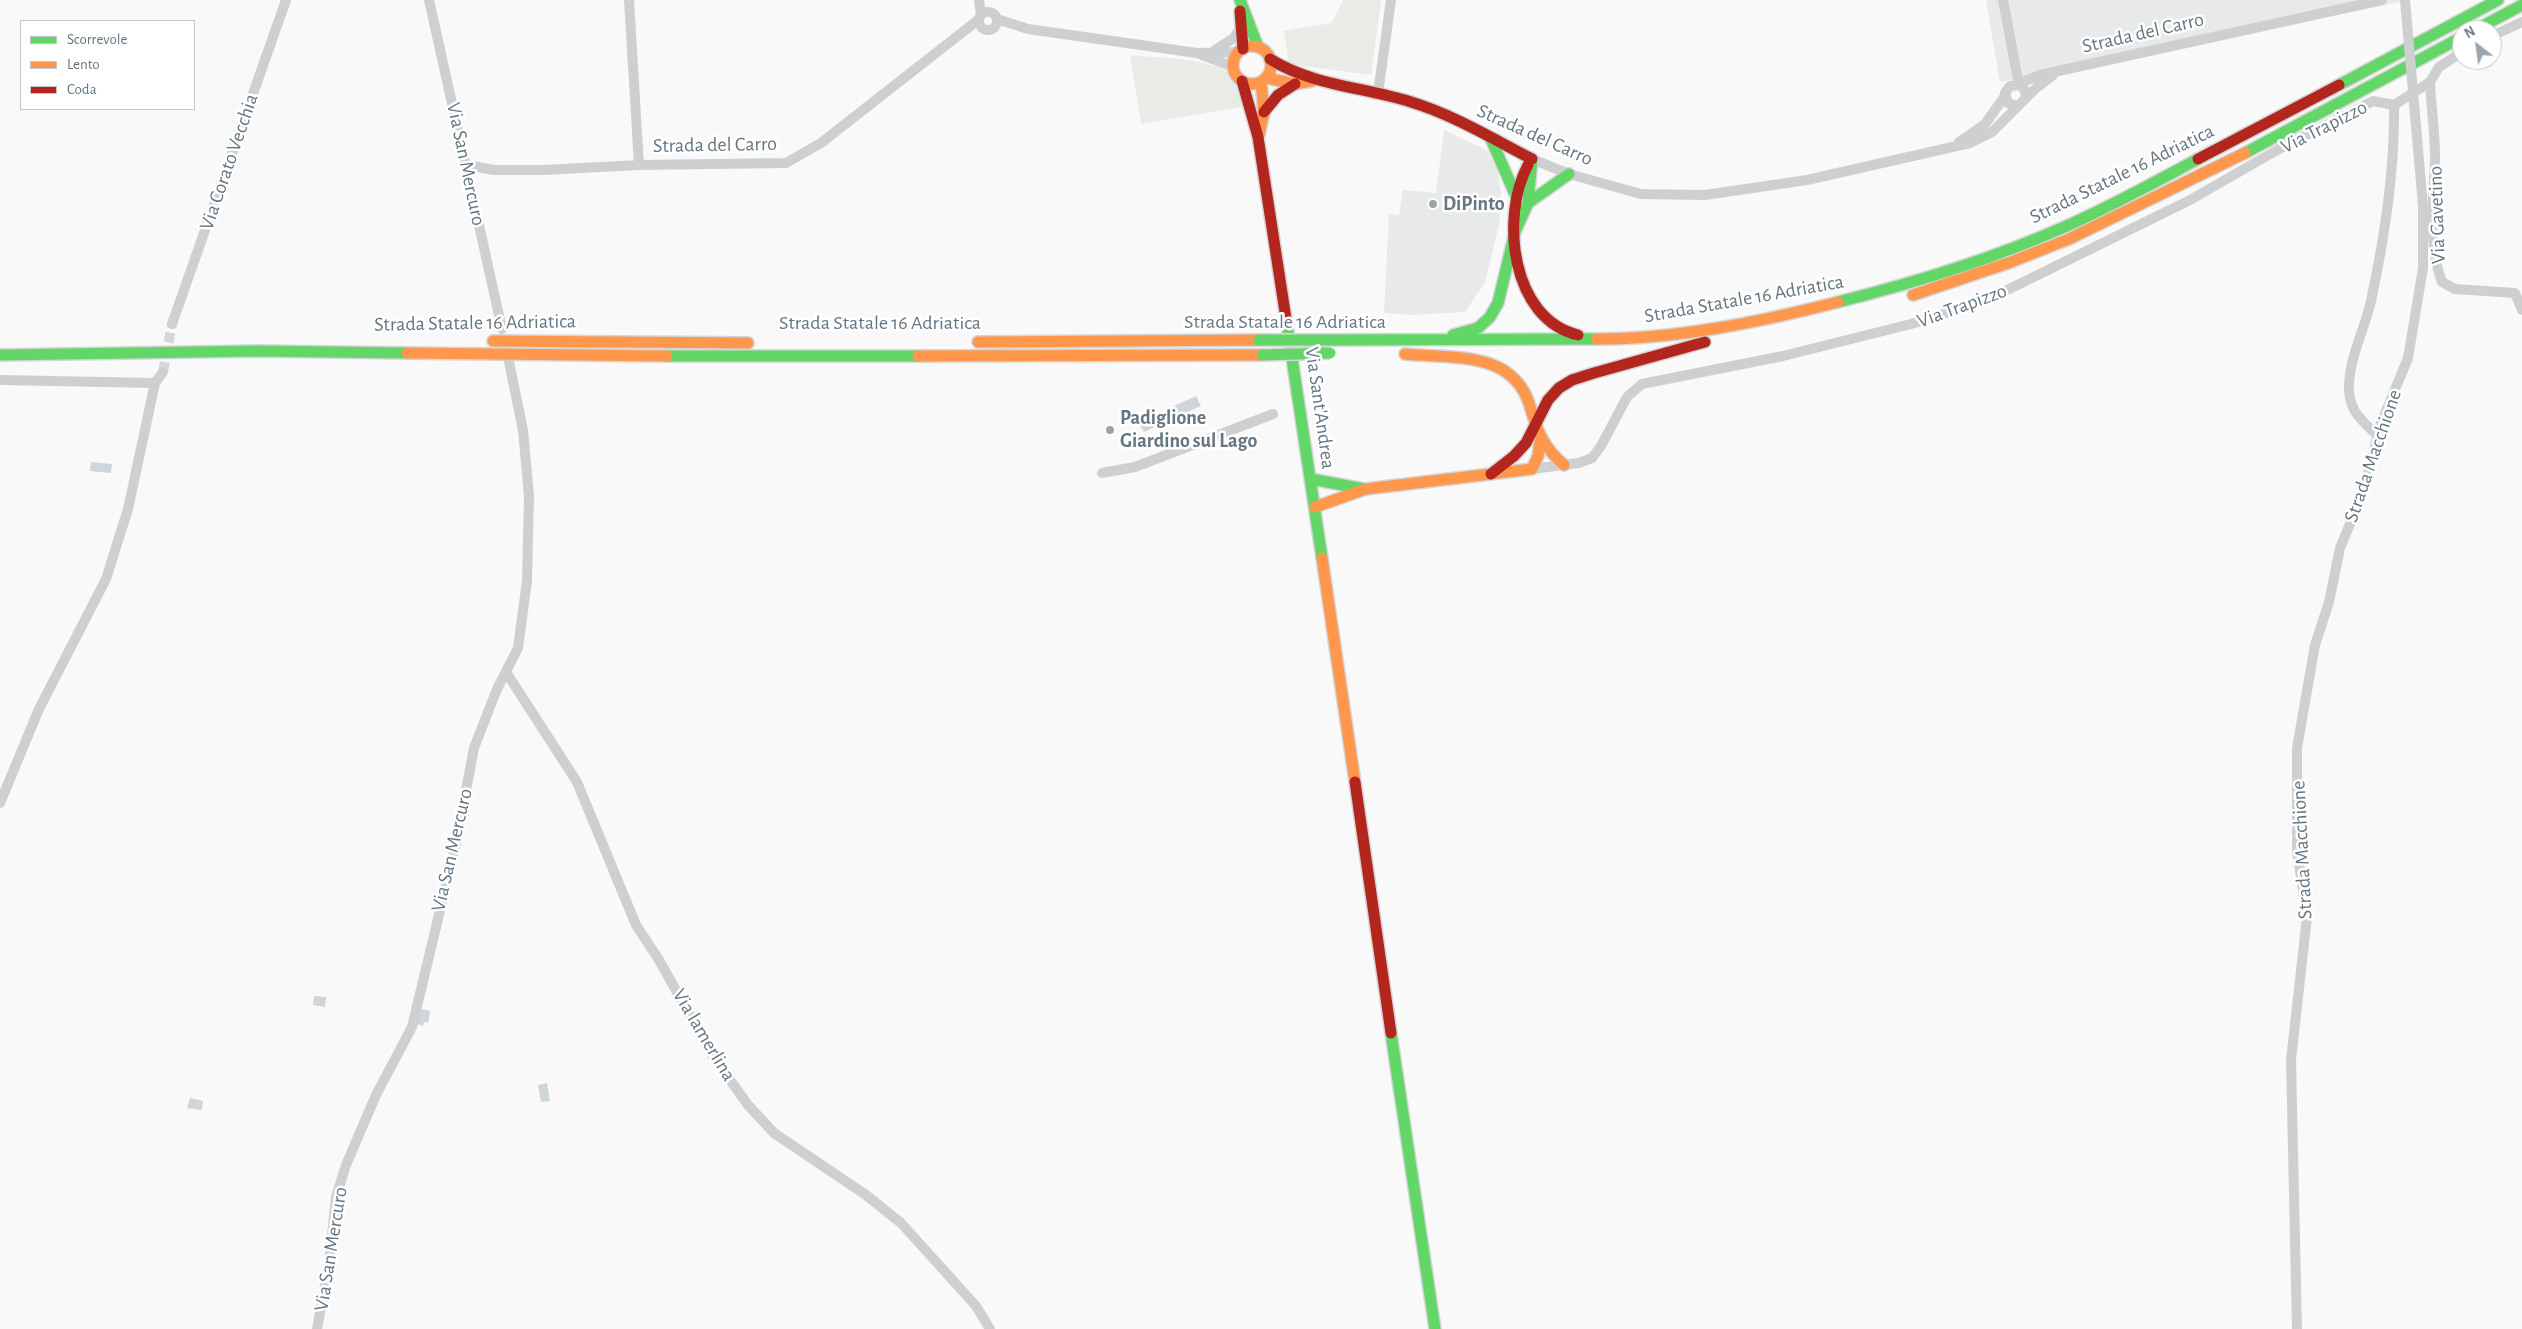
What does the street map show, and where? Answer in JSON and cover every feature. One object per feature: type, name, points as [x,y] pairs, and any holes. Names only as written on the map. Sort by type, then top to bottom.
[{"type":"main road","points":[[1233,67],[1240,50],[1240,0]]},
{"type":"main road","points":[[1240,0],[1258,47],[1270,59]]},
{"type":"main road","name":"Strada Statale 16 Adriatica","points":[[966,342],[1601,339],[1704,329],[1810,309],[1889,290],[1980,260],[2062,228],[2159,180],[2498,0]]},
{"type":"main road","points":[[2494,20],[2522,5]]},
{"type":"main road","name":"Strada Statale 16 Adriatica","points":[[1902,299],[1984,272],[2068,239],[2181,186],[2452,42]]},
{"type":"main road","points":[[1240,50],[1258,47]]},
{"type":"main road","name":"Strada del Carro","points":[[1270,59],[1281,68],[1319,80],[1378,92],[1444,114],[1532,159]]},
{"type":"main road","name":"Via Sant'Andrea","points":[[1258,137],[1264,112],[1264,80],[1270,69],[1270,59]]},
{"type":"main road","name":"Via Sant'Andrea","points":[[1233,67],[1242,81],[1258,137],[1316,507],[1435,1329]]},
{"type":"main road","points":[[1242,81],[1251,84],[1264,80]]},
{"type":"main road","name":"Strada del Carro","points":[[1264,80],[1295,84],[1319,80]]},
{"type":"main road","points":[[1264,112],[1278,95],[1295,84]]},
{"type":"main road","points":[[1491,139],[1506,169],[1515,194]]},
{"type":"main road","points":[[1532,159],[1520,176],[1515,194],[1515,232],[1518,266],[1526,291],[1542,316],[1561,332],[1601,339]]},
{"type":"main road","points":[[1408,341],[1461,334],[1478,328],[1490,317],[1498,303],[1515,232],[1528,203],[1532,159]]},
{"type":"main road","points":[[1528,203],[1569,174]]},
{"type":"main road","name":"Strada Statale 16 Adriatica","points":[[1611,350],[1705,342],[1796,324]]},
{"type":"main road","name":"Strada Statale 16 Adriatica","points":[[484,341],[761,343]]},
{"type":"main road","name":"Strada Statale 16 Adriatica","points":[[75,342],[455,342]]},
{"type":"main road","points":[[1491,474],[1514,456],[1526,443],[1548,400],[1559,388],[1572,380],[1705,342]]},
{"type":"main road","name":"Strada Statale 16 Adriatica","points":[[0,355],[258,351],[670,356],[1263,355],[1335,353]]},
{"type":"main road","name":"Strada Statale 16 Adriatica","points":[[1494,353],[1400,354],[1487,362],[1507,370],[1519,381],[1525,390],[1535,428]]},
{"type":"main road","points":[[1535,428],[1540,442],[1550,454],[1564,465]]},
{"type":"main road","points":[[1532,469],[1538,456],[1540,442]]},
{"type":"main road","points":[[1526,443],[1532,469]]},
{"type":"main road","points":[[1316,507],[1366,489],[1532,469]]},
{"type":"main road","points":[[1311,479],[1366,489]]},
{"type":"street","name":"Via Corato Vecchia","points":[[172,324],[286,0]]},
{"type":"street","name":"Via San Mercuro","points":[[429,0],[502,329]]},
{"type":"street","points":[[629,0],[639,166]]},
{"type":"street","points":[[981,0],[986,17],[995,27],[988,30],[979,26],[986,17]]},
{"type":"street","points":[[1378,92],[1391,0]]},
{"type":"street","points":[[2003,0],[2010,45],[2020,86]]},
{"type":"street","name":"Strada del Carro","points":[[2020,86],[2032,77],[2382,0]]},
{"type":"street","name":"Strada Macchione","points":[[2297,1329],[2291,1060],[2307,917],[2297,851],[2297,748],[2315,645],[2329,602],[2340,548],[2364,490],[2377,435],[2408,358],[2423,268],[2423,206],[2405,0]]},
{"type":"street","name":"Strada del Carro","points":[[467,165],[494,170],[544,170],[786,163],[821,143],[953,40],[986,17],[1028,29],[1197,53],[1233,67]]},
{"type":"street","points":[[2502,31],[2522,22]]},
{"type":"street","name":"Strada del Carro","points":[[1214,51],[1234,38],[1240,28]]},
{"type":"street","name":"Strada del Carro","points":[[953,40],[988,30],[1028,29]]},
{"type":"street","points":[[2005,93],[2013,85],[2020,86],[2025,90],[2022,102],[2008,103],[2005,93],[2010,45]]},
{"type":"street","name":"Strada del Carro","points":[[1197,53],[1240,50]]},
{"type":"street","points":[[2377,435],[2355,415],[2349,386],[2379,264],[2391,184],[2394,105],[2430,82],[2439,67],[2452,59]]},
{"type":"street","name":"Strada del Carro","points":[[1532,159],[1569,174],[1641,194],[1705,194],[1807,180],[1970,143],[1992,132],[2044,81],[2059,72]]},
{"type":"street","name":"Via Gavetino","points":[[2430,82],[2435,153],[2432,221],[2436,267],[2442,282],[2455,289],[2515,293],[2522,310]]},
{"type":"street","name":"Strada del Carro","points":[[1946,148],[1967,138],[1985,124],[2005,93]]},
{"type":"street","name":"Via Trapizzo","points":[[1532,469],[1579,463],[1592,458],[1601,446],[1627,397],[1642,384],[1783,356],[1911,324],[1985,301],[2190,200],[2279,149],[2373,101],[2394,105]]},
{"type":"street","name":"Via San Mercuro","points":[[317,1329],[329,1264],[336,1197],[346,1165],[376,1095],[412,1028],[455,848],[474,748],[518,648],[527,581],[529,496],[523,430],[509,362]]},
{"type":"street","points":[[0,803],[39,709],[106,578],[128,509],[155,383],[163,372]]},
{"type":"street","points":[[0,380],[155,383]]},
{"type":"street","points":[[1102,473],[1134,467],[1273,414]]},
{"type":"street","name":"Via lamerlina","points":[[506,672],[577,782],[636,925],[659,960],[712,1055],[748,1105],[774,1133],[866,1195],[901,1223],[976,1306],[990,1329]]},
{"type":"shaded area","points":[[1343,0],[1381,0],[1371,75],[1289,64],[1284,31],[1332,23]]},
{"type":"shaded area","points":[[1986,0],[2411,0],[2000,82]]},
{"type":"shaded area","points":[[1130,55],[1199,62],[1224,70],[1233,77],[1237,84],[1241,95],[1242,107],[1141,124]]},
{"type":"shaded area","points":[[1444,130],[1488,151],[1498,172],[1501,194],[1499,225],[1485,282],[1465,312],[1412,315],[1384,313],[1389,214],[1399,215],[1403,190],[1436,193]]},
{"type":"shaded area","points":[[1196,396],[1201,406],[1178,416],[1174,406]]},
{"type":"shaded area","points":[[1162,412],[1166,422],[1144,432],[1139,423]]},
{"type":"shaded area","points":[[91,462],[112,464],[111,473],[90,471]]},
{"type":"shaded area","points":[[314,996],[326,997],[325,1007],[313,1005]]},
{"type":"shaded area","points":[[421,1009],[430,1011],[428,1023],[424,1022],[423,1026],[417,1024]]},
{"type":"shaded area","points":[[547,1083],[550,1101],[541,1102],[538,1085]]},
{"type":"shaded area","points":[[190,1098],[203,1101],[202,1110],[187,1108]]},
{"type":"tunnel","points":[[163,372],[172,324]]},
{"type":"traffic: fast","points":[[1240,0],[1258,47]]},
{"type":"traffic: fast","points":[[2339,85],[2498,0]]},
{"type":"traffic: fast","points":[[2494,20],[2522,5]]},
{"type":"traffic: fast","points":[[2245,153],[2452,42]]},
{"type":"traffic: fast","points":[[1491,139],[1515,194]]},
{"type":"traffic: fast","points":[[1453,335],[1478,328],[1490,317],[1498,303],[1515,232],[1528,203],[1532,159]]},
{"type":"traffic: fast","points":[[1838,302],[1952,270],[2035,240],[2096,212],[2198,159]]},
{"type":"traffic: fast","points":[[1528,203],[1569,174]]},
{"type":"traffic: fast","points":[[1287,325],[1322,558]]},
{"type":"traffic: fast","points":[[1328,340],[1597,339]]},
{"type":"traffic: fast","points":[[1259,340],[1328,340]]},
{"type":"traffic: fast","points":[[0,355],[258,351],[407,353]]},
{"type":"traffic: fast","points":[[1263,355],[1330,353]]},
{"type":"traffic: fast","points":[[667,356],[918,356]]},
{"type":"traffic: fast","points":[[1311,479],[1364,489]]},
{"type":"traffic: fast","points":[[1391,1033],[1435,1329]]},
{"type":"traffic: slow","points":[[1252,46],[1265,52],[1271,65],[1265,78],[1252,84],[1239,78],[1233,65],[1239,52],[1252,46]]},
{"type":"traffic: slow","points":[[1266,78],[1295,84],[1312,81]]},
{"type":"traffic: slow","points":[[1259,135],[1264,112],[1261,82]]},
{"type":"traffic: slow","points":[[1913,295],[2011,262],[2069,239],[2245,153]]},
{"type":"traffic: slow","points":[[1597,339],[1688,333],[1779,316],[1838,302]]},
{"type":"traffic: slow","points":[[978,342],[1259,340]]},
{"type":"traffic: slow","points":[[493,341],[748,343]]},
{"type":"traffic: slow","points":[[407,353],[667,356]]},
{"type":"traffic: slow","points":[[1405,354],[1479,361],[1496,366],[1510,375],[1522,388],[1535,423],[1546,445],[1564,465]]},
{"type":"traffic: slow","points":[[918,356],[1263,355]]},
{"type":"traffic: slow","points":[[1532,469],[1538,456],[1540,441]]},
{"type":"traffic: slow","points":[[1315,507],[1366,489],[1532,469]]},
{"type":"traffic: slow","points":[[1322,558],[1355,782]]},
{"type":"traffic: jam","points":[[1240,11],[1243,49]]},
{"type":"traffic: jam","points":[[1270,59],[1286,68],[1321,81],[1393,97],[1427,107],[1473,128],[1532,159]]},
{"type":"traffic: jam","points":[[1242,81],[1258,137],[1287,325]]},
{"type":"traffic: jam","points":[[1264,112],[1278,95],[1295,84]]},
{"type":"traffic: jam","points":[[2198,159],[2339,85]]},
{"type":"traffic: jam","points":[[1528,165],[1519,187],[1515,211],[1514,237],[1517,264],[1525,288],[1538,309],[1555,325],[1578,335]]},
{"type":"traffic: jam","points":[[1491,474],[1514,456],[1526,443],[1548,400],[1559,388],[1572,380],[1594,373],[1705,342]]},
{"type":"traffic: jam","points":[[1355,782],[1391,1033]]},
{"type":"place","name":"DiPinto","points":[[1433,204]]},
{"type":"place","name":"Padiglione Giardino sul Lago","points":[[1110,430]]}]
